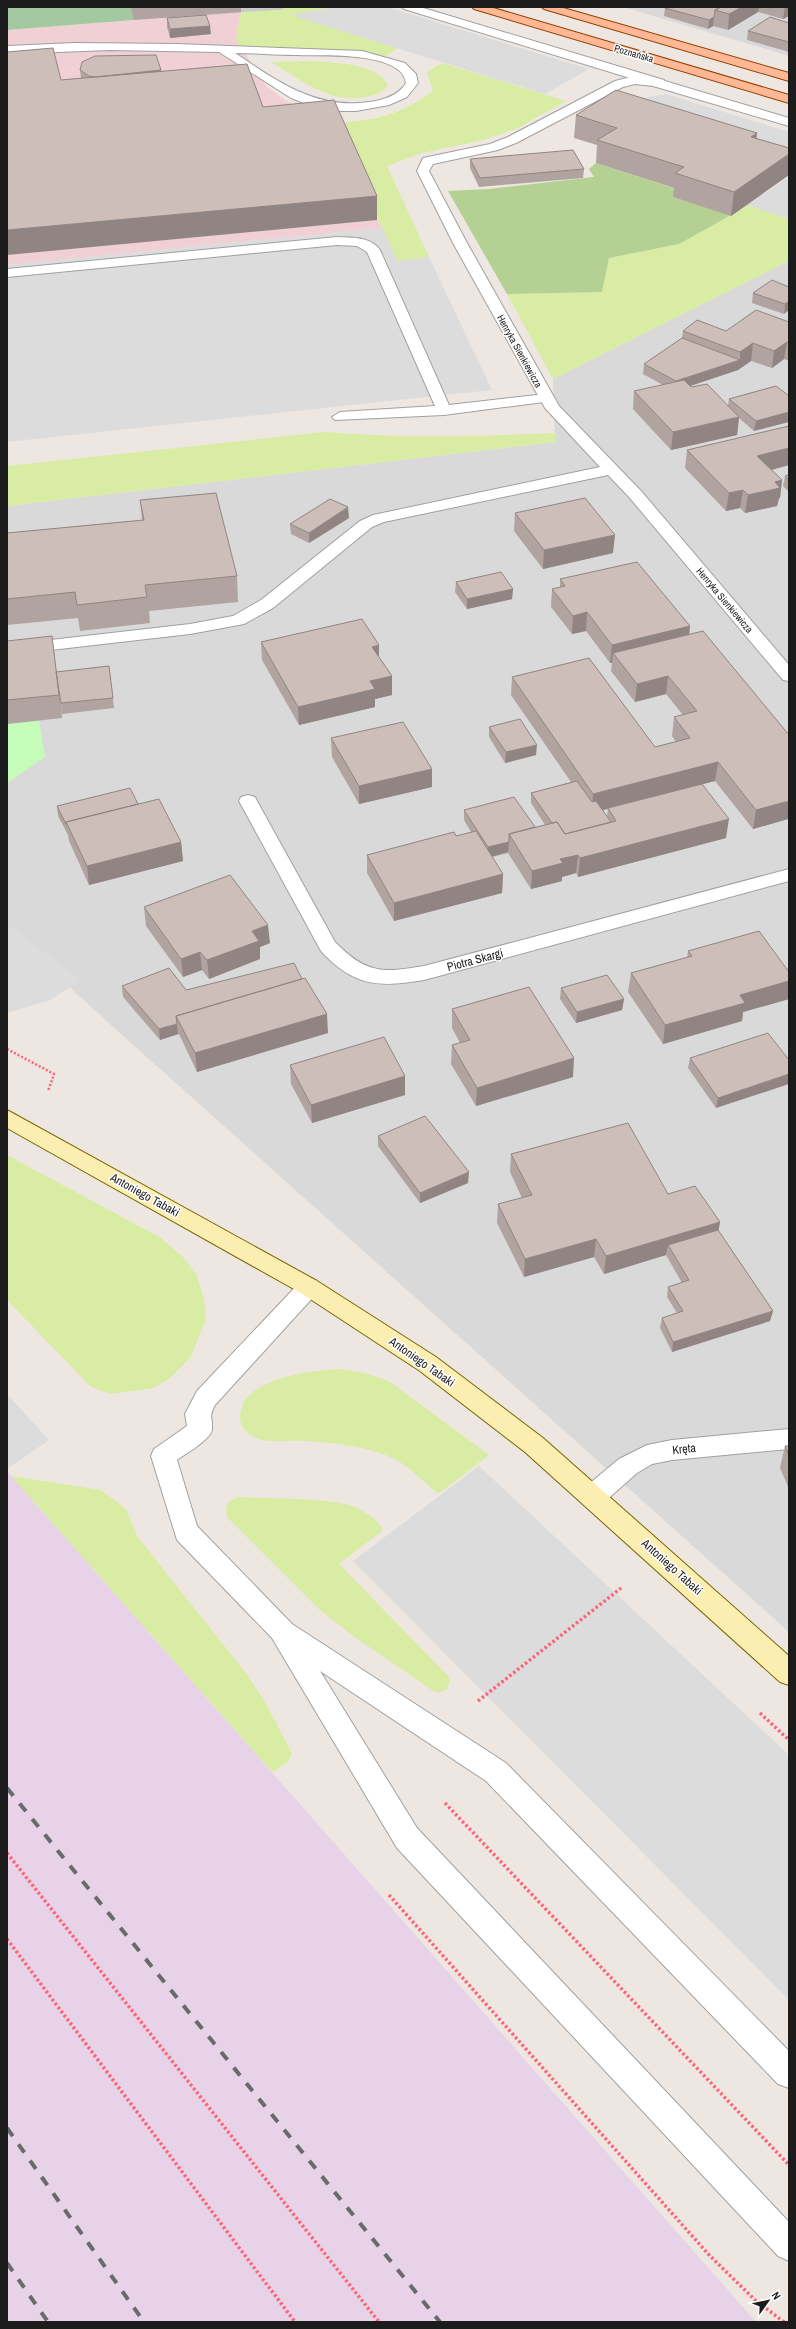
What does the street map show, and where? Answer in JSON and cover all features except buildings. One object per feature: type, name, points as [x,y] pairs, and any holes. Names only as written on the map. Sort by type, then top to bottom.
[{"type":"main road","name":"Poznańska","points":[[478,7],[789,99]]},
{"type":"main road","name":"Poznańska","points":[[548,7],[789,77]]},
{"type":"street","points":[[408,7],[789,122]]},
{"type":"street","points":[[7,50],[103,45],[222,49],[373,56],[390,60],[403,67],[411,74],[412,83],[406,92],[385,102],[357,107],[325,106],[306,102],[291,95],[222,49]]},
{"type":"street","name":"Henryka Sienkiewicza","points":[[660,83],[635,80],[619,84],[512,140],[494,146],[435,158],[425,163],[423,171],[546,398],[612,469],[789,676]]},
{"type":"street","points":[[7,273],[336,241],[363,243],[373,250],[444,410]]},
{"type":"street","points":[[340,416],[444,410],[546,398]]},
{"type":"street","points":[[7,650],[190,629],[231,622],[249,615],[267,604],[366,524],[379,518],[612,469]]},
{"type":"street","name":"Piotra Skargi","points":[[248,801],[328,946],[352,969],[365,976],[379,978],[424,973],[789,875]]},
{"type":"street","name":"Antoniego Tabaki","points":[[7,1118],[309,1287],[428,1364],[534,1445],[593,1496],[789,1673]]},
{"type":"street","points":[[309,1287],[206,1398],[196,1414],[200,1430],[164,1456],[186,1532],[281,1630],[496,1772],[789,2073]]},
{"type":"street","name":"Kręta","points":[[593,1496],[628,1466],[647,1456],[672,1450],[789,1439]]},
{"type":"street","points":[[281,1630],[408,1838],[789,2245]]},
{"type":"path","points":[[442,1799],[789,2165]]},
{"type":"path","points":[[7,1853],[379,2322]]},
{"type":"path","points":[[7,1939],[295,2322]]},
{"type":"shaded area","points":[[145,7],[287,7],[281,10],[134,20]]},
{"type":"shaded area","points":[[337,7],[387,7],[589,69],[545,94],[290,15]]},
{"type":"shaded area","points":[[623,7],[789,7],[789,56]]},
{"type":"shaded area","points":[[241,12],[236,39],[266,86],[295,107],[383,228],[7,265],[7,30]]},
{"type":"shaded area","points":[[666,94],[789,132],[789,161],[619,103]]},
{"type":"shaded area","points":[[789,177],[789,219],[747,205]]},
{"type":"shaded area","points":[[383,228],[397,261],[429,257],[492,390],[7,442],[7,265]]},
{"type":"shaded area","points":[[789,259],[789,1632],[102,1017],[7,929],[7,506],[555,442],[553,379]]},
{"type":"shaded area","points":[[7,924],[81,980],[50,1000],[7,1013]]},
{"type":"shaded area","points":[[7,1394],[49,1440],[7,1469]]},
{"type":"shaded area","points":[[479,1466],[789,1755],[789,2000],[353,1561]]},
{"type":"shaded area","points":[[7,1472],[11,1476],[756,2322],[7,2322]]},
{"type":"green space","points":[[7,7],[145,7],[134,20],[7,30]]},
{"type":"green space","points":[[287,7],[337,7],[291,15],[398,48],[386,56],[241,48],[236,39],[241,12],[281,10]]},
{"type":"green space","points":[[316,61],[352,65],[368,69],[380,76],[388,85],[382,91],[370,96],[356,98],[343,97],[318,90],[271,62]]},
{"type":"green space","points":[[442,63],[566,101],[518,128],[483,140],[422,153],[387,166],[429,257],[397,261],[335,123],[375,118],[409,106],[433,91],[427,72]]},
{"type":"green space","points":[[596,163],[682,191],[673,197],[731,215],[679,244],[609,258],[602,292],[507,294],[448,191],[489,189],[594,177],[589,169]]},
{"type":"green space","points":[[747,205],[789,219],[789,261],[553,379],[507,294],[602,292],[609,258],[679,244]]},
{"type":"green space","points":[[325,432],[383,436],[469,436],[555,433],[555,442],[7,506],[7,466]]},
{"type":"green space","points":[[39,721],[45,757],[7,783],[7,724]]},
{"type":"green space","points":[[7,1155],[161,1238],[183,1257],[197,1276],[204,1299],[206,1320],[190,1358],[169,1379],[153,1388],[111,1394],[91,1387],[7,1300]]},
{"type":"green space","points":[[340,1369],[365,1373],[389,1381],[489,1455],[441,1492],[437,1493],[402,1463],[388,1456],[357,1447],[324,1442],[260,1439],[248,1433],[241,1423],[240,1416],[244,1403],[253,1392],[265,1385],[297,1374]]},
{"type":"green space","points":[[11,1476],[101,1490],[126,1509],[137,1536],[249,1677],[266,1704],[292,1753],[288,1762],[272,1772]]},
{"type":"green space","points":[[239,1497],[313,1500],[341,1503],[361,1510],[376,1520],[382,1527],[382,1531],[339,1564],[449,1677],[449,1684],[446,1689],[435,1692],[353,1636],[320,1610],[227,1517],[226,1505],[231,1500]]},
{"type":"railway","points":[[7,1788],[440,2322]]},
{"type":"railway","points":[[7,2128],[144,2322]]},
{"type":"railway","points":[[7,2263],[48,2322]]}]
